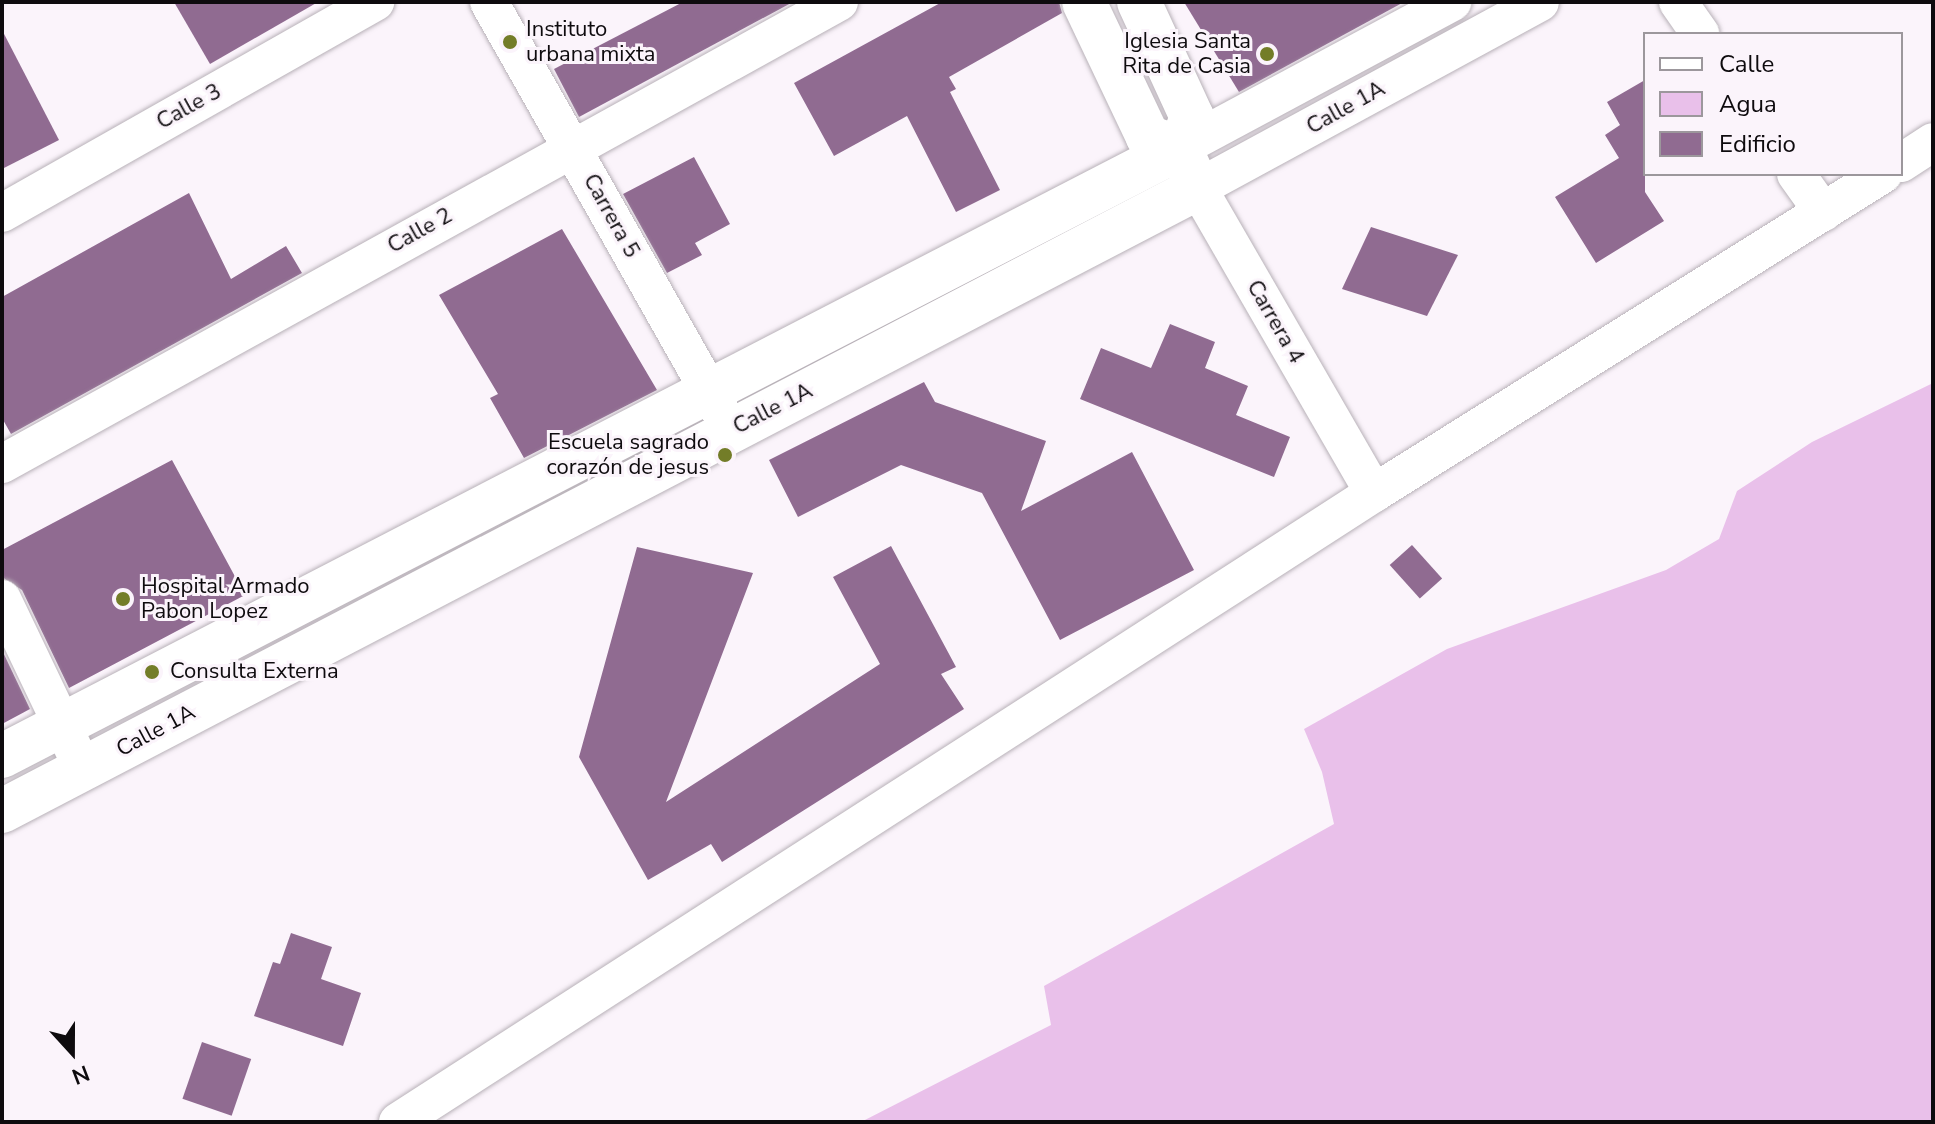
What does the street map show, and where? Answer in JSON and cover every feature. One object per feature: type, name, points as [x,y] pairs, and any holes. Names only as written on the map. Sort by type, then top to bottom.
[{"type":"street","name":"Calle 3","points":[[2,213],[375,2]]},
{"type":"street","name":"Carrera 5","points":[[489,2],[732,431]]},
{"type":"street","name":"Calle 2","points":[[2,464],[572,146],[839,2]]},
{"type":"street","points":[[1084,2],[1148,137],[1180,148],[1192,117],[1139,2]]},
{"type":"street","name":"Calle 1A","points":[[2,756],[1180,148],[1452,2]]},
{"type":"street","name":"Calle 1A","points":[[2,811],[1198,188],[1540,2]]},
{"type":"street","points":[[1678,2],[1699,32]]},
{"type":"street","points":[[1903,162],[1933,142]]},
{"type":"street","name":"Carrera 4","points":[[1180,148],[1198,188],[1374,493]]},
{"type":"street","points":[[1797,176],[1823,212]]},
{"type":"street","points":[[398,1122],[1374,493],[1880,176]]},
{"type":"street","points":[[2,599],[83,769]]},
{"type":"water","points":[[1933,383],[1933,1122],[861,1122],[1051,1025],[1044,986],[1334,824],[1322,772],[1304,729],[1447,649],[1666,570],[1719,539],[1737,491],[1812,442]]},
{"type":"building","points":[[174,2],[318,2],[210,64]]},
{"type":"building","points":[[683,2],[793,2],[579,117],[554,69]]},
{"type":"building","points":[[942,2],[1059,2],[1062,13],[949,77],[956,89],[950,92],[1000,190],[956,212],[907,116],[834,156],[794,83]]},
{"type":"building","name":"Iglesia Santa Rita de Casia","points":[[1184,2],[1404,2],[1239,92]]},
{"type":"building","points":[[2,30],[59,140],[2,169]]},
{"type":"building","points":[[1643,81],[1645,192],[1664,221],[1596,263],[1555,197],[1619,158],[1605,135],[1620,125],[1607,102]]},
{"type":"building","points":[[694,157],[730,224],[695,243],[702,255],[667,273],[623,194]]},
{"type":"building","points":[[189,193],[231,279],[286,246],[302,273],[11,434],[2,418],[2,297]]},
{"type":"building","points":[[1371,227],[1458,255],[1427,316],[1342,289]]},
{"type":"building","points":[[562,229],[657,390],[524,458],[490,398],[498,394],[439,295]]},
{"type":"building","points":[[1170,324],[1215,342],[1205,368],[1248,386],[1236,415],[1290,437],[1274,477],[1080,399],[1101,348],[1151,368]]},
{"type":"building","points":[[924,382],[935,402],[1046,441],[1021,511],[1132,452],[1194,570],[1060,640],[982,493],[901,465],[798,517],[769,460]]},
{"type":"building","points":[[172,460],[245,595],[69,688],[22,590],[2,577],[2,550]]},
{"type":"building","points":[[1412,545],[1442,578],[1420,599],[1390,565]]},
{"type":"building","points":[[891,546],[956,667],[941,674],[964,709],[722,862],[711,844],[648,880],[579,757],[637,547],[753,573],[666,802],[880,664],[833,577]]},
{"type":"building","points":[[2,650],[30,709],[2,724]]},
{"type":"building","points":[[291,933],[332,947],[321,979],[361,993],[343,1046],[254,1016],[273,962],[280,964]]},
{"type":"building","points":[[202,1042],[251,1059],[232,1116],[182,1099]]},
{"type":"place","name":"Instituto urbana mixta","points":[[510,42]]},
{"type":"place","name":"Iglesia Santa Rita de Casia","points":[[1267,54]]},
{"type":"place","name":"Escuela sagrado corazón de jesus","points":[[725,455]]},
{"type":"place","name":"Hospital Armado Pabon Lopez","points":[[123,599]]},
{"type":"place","name":"Consulta Externa","points":[[152,672]]}]
